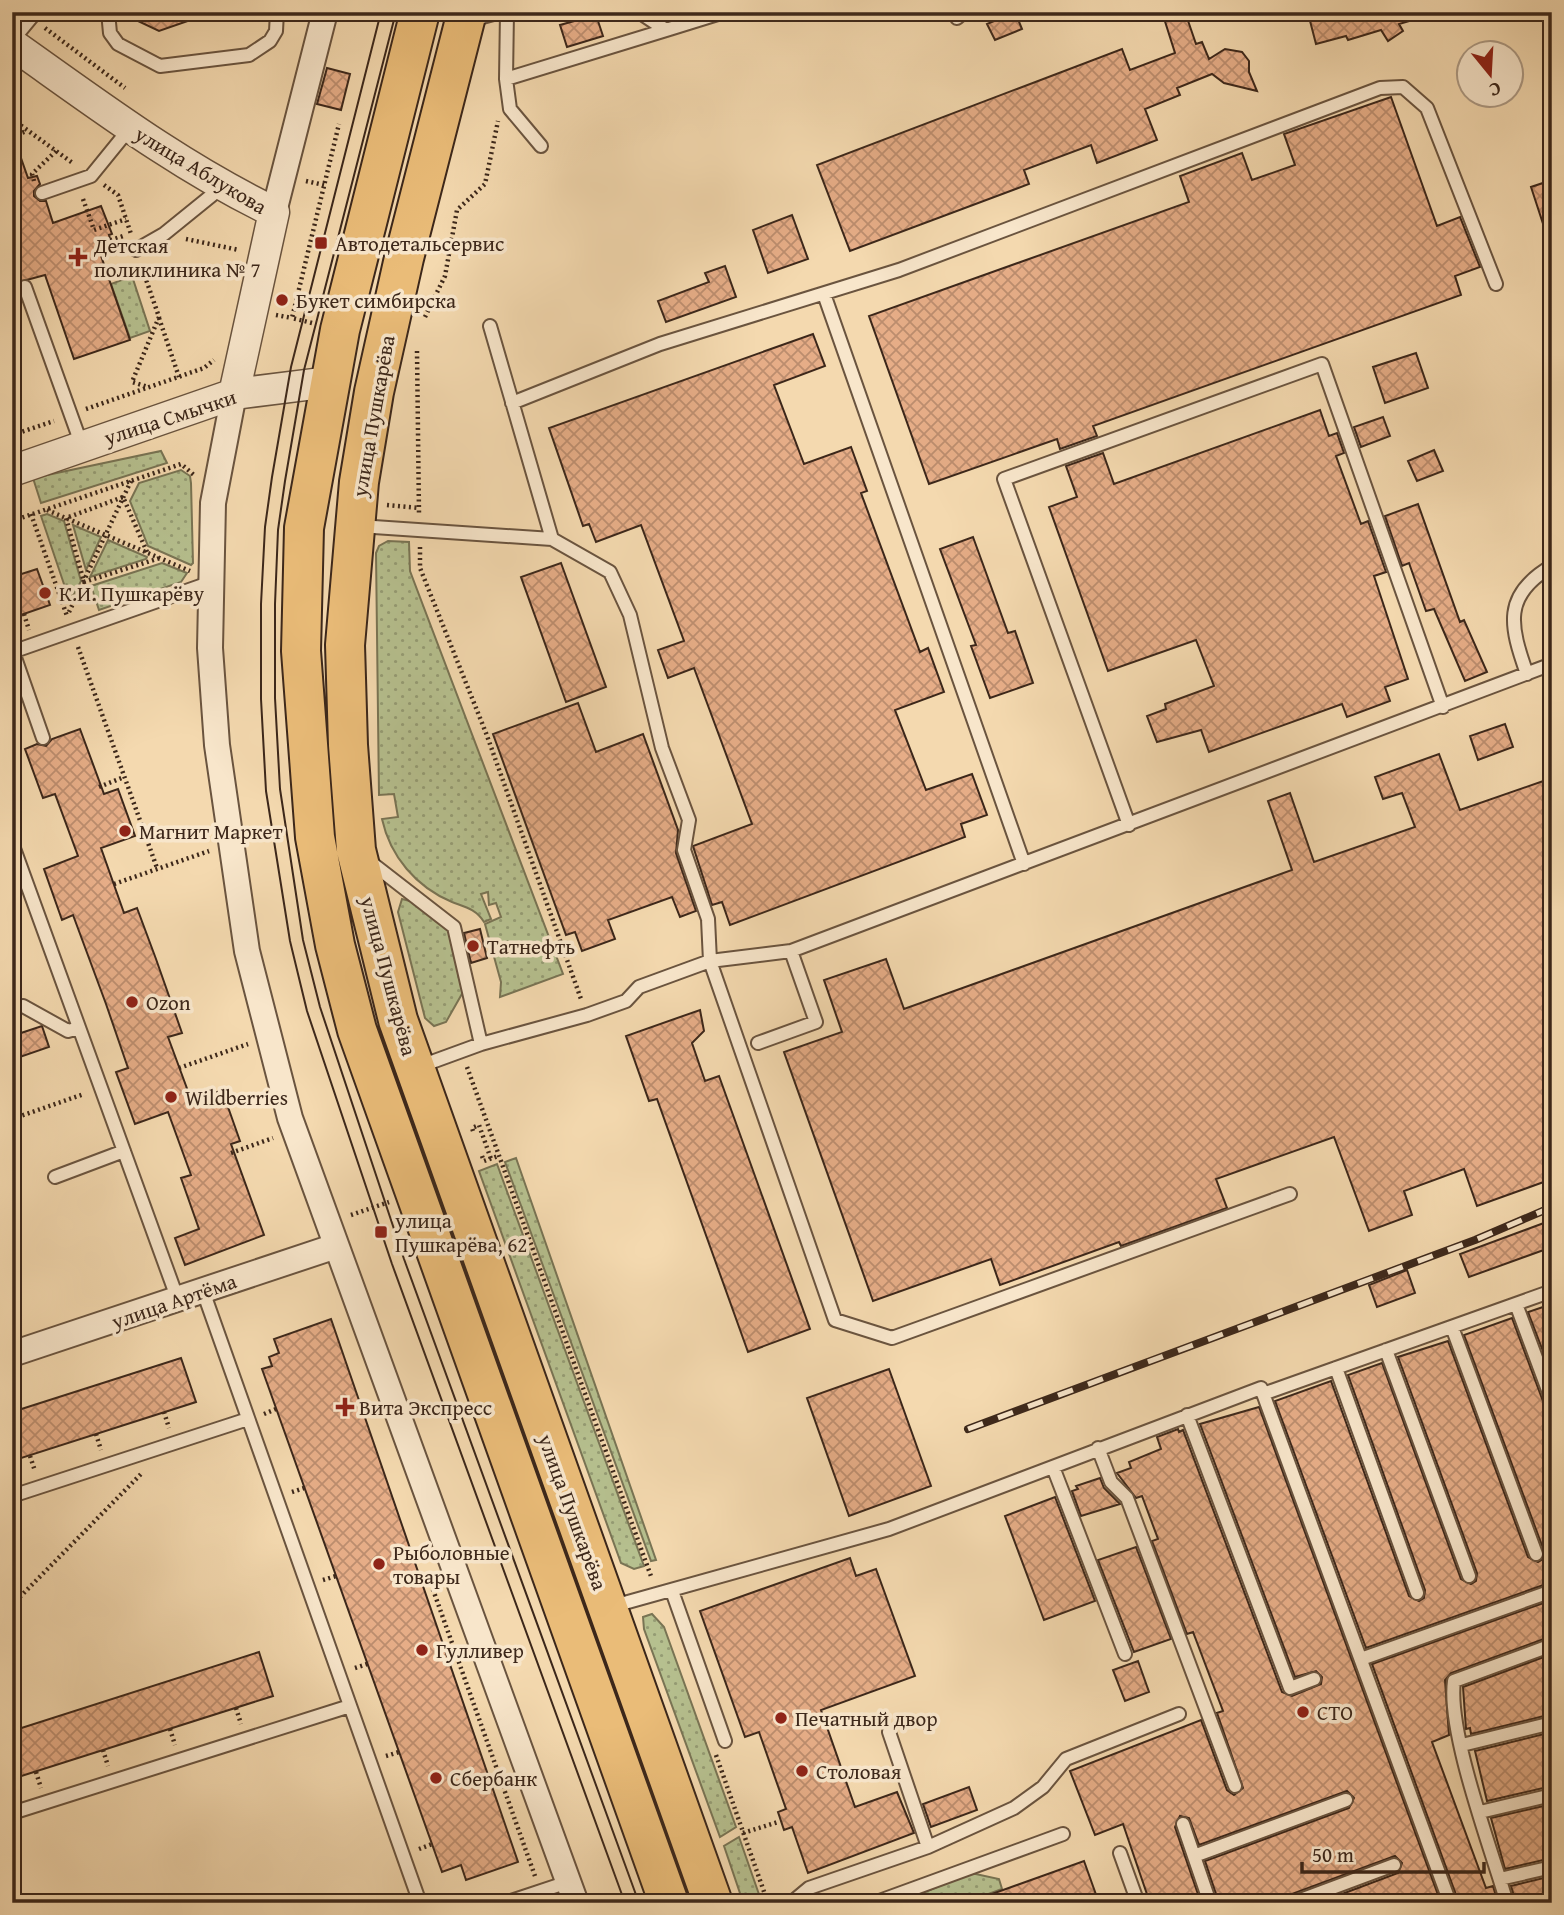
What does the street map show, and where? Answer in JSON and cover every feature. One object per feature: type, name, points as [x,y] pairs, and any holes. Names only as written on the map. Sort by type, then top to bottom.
[{"type":"main road","name":"улица Пушкарёва","points":[[420,12],[340,330],[304,528],[301,651],[316,837],[335,945],[375,1082],[669,1903]]},
{"type":"main road","name":"улица Пушкарёва","points":[[466,17],[404,258],[374,392],[367,515],[345,645],[348,746],[356,850],[378,948],[415,1068],[713,1903]]},
{"type":"main road","name":"улица Смычки","points":[[330,382],[374,392]]},
{"type":"main road","points":[[375,1082],[415,1068]]},
{"type":"main road","points":[[567,1620],[607,1608]]},
{"type":"street","points":[[274,212],[325,12]]},
{"type":"street","name":"улица Аблукова","points":[[12,43],[131,128],[222,187],[274,212],[234,394]]},
{"type":"street","name":"улица Смычки","points":[[12,471],[234,394],[330,382]]},
{"type":"street","points":[[234,394],[202,578],[217,745],[247,951],[290,1118],[572,1892]]},
{"type":"street","name":"улица Артёма","points":[[12,1354],[336,1246]]},
{"type":"lane","points":[[108,12],[110,33],[118,44],[160,66],[250,55],[271,41],[276,31],[277,12]]},
{"type":"lane","points":[[466,17],[501,12]]},
{"type":"lane","points":[[507,12],[506,79],[510,108],[541,146]]},
{"type":"lane","points":[[639,12],[666,30]]},
{"type":"lane","points":[[506,79],[724,12]]},
{"type":"lane","points":[[12,43],[33,14]]},
{"type":"lane","points":[[512,403],[660,344],[899,270],[1380,88],[1403,87],[1427,108],[1496,284]]},
{"type":"lane","points":[[42,193],[91,176],[131,128]]},
{"type":"lane","points":[[136,250],[164,234],[222,187]]},
{"type":"lane","points":[[25,287],[82,447]]},
{"type":"lane","points":[[824,294],[1024,864]]},
{"type":"lane","points":[[490,326],[552,539]]},
{"type":"lane","points":[[1129,824],[1004,479],[1322,364],[1443,707]]},
{"type":"lane","points":[[367,515],[419,530],[552,539],[610,572],[630,615],[662,748],[689,820],[684,850],[708,919],[710,961],[835,1320],[892,1338],[1290,1194]]},
{"type":"lane","points":[[1527,674],[1514,639],[1512,617],[1519,595],[1530,578],[1552,566]]},
{"type":"lane","points":[[44,738],[12,652],[72,631],[202,578]]},
{"type":"lane","points":[[415,1068],[481,1044],[587,1015],[626,1001],[639,987],[710,961],[791,951],[1552,664]]},
{"type":"lane","points":[[12,843],[178,1300]]},
{"type":"lane","points":[[356,850],[454,926],[481,1044]]},
{"type":"lane","points":[[758,1043],[816,1022],[791,951]]},
{"type":"lane","points":[[23,1006],[68,1031],[79,1028]]},
{"type":"lane","points":[[55,1177],[124,1152]]},
{"type":"lane","points":[[203,1291],[420,1903]]},
{"type":"lane","points":[[1263,1394],[1552,1291]]},
{"type":"lane","points":[[1516,1304],[1552,1401]]},
{"type":"lane","points":[[1452,1327],[1536,1554]]},
{"type":"lane","points":[[1386,1350],[1468,1576]]},
{"type":"lane","points":[[1336,1368],[1417,1593]]},
{"type":"lane","points":[[607,1608],[889,1529],[1261,1388],[1450,1903]]},
{"type":"lane","points":[[1187,1415],[1290,1688],[1314,1679]]},
{"type":"lane","points":[[12,1496],[248,1419]]},
{"type":"lane","points":[[1098,1448],[1111,1482],[1127,1497],[1235,1786]]},
{"type":"lane","points":[[1053,1467],[1125,1654]]},
{"type":"lane","points":[[672,1591],[718,1743]]},
{"type":"lane","points":[[1361,1659],[1552,1591]]},
{"type":"lane","points":[[1507,1903],[1451,1700],[1454,1681],[1552,1645]]},
{"type":"lane","points":[[12,1813],[350,1706]]},
{"type":"lane","points":[[791,1903],[809,1888],[928,1847],[1014,1808],[1043,1787],[1066,1759],[1179,1714]]},
{"type":"lane","points":[[1462,1745],[1552,1723]]},
{"type":"lane","points":[[889,1732],[928,1847]]},
{"type":"lane","points":[[1480,1812],[1552,1795]]},
{"type":"lane","points":[[1194,1856],[1346,1800]]},
{"type":"lane","points":[[1182,1824],[1210,1903]]},
{"type":"lane","points":[[874,1903],[1063,1834]]},
{"type":"lane","points":[[1120,1853],[1138,1903]]},
{"type":"lane","points":[[1292,1903],[1394,1866]]},
{"type":"lane","points":[[1500,1879],[1552,1867]]},
{"type":"lane","points":[[505,1903],[572,1892]]},
{"type":"path","points":[[33,14],[129,92]]},
{"type":"path","points":[[12,119],[118,195],[179,377]]},
{"type":"path","points":[[12,136],[28,130]]},
{"type":"path","points":[[33,176],[56,151]]},
{"type":"path","points":[[282,175],[324,185]]},
{"type":"path","points":[[83,199],[94,230],[126,219]]},
{"type":"path","points":[[164,234],[246,252]]},
{"type":"path","points":[[100,244],[114,239]]},
{"type":"path","points":[[149,387],[132,382],[159,317]]},
{"type":"path","points":[[417,347],[420,568],[486,733],[587,1015]]},
{"type":"path","points":[[12,521],[175,466]]},
{"type":"path","points":[[67,617],[132,480]]},
{"type":"path","points":[[66,518],[123,497]]},
{"type":"path","points":[[123,497],[147,552]]},
{"type":"path","points":[[367,515],[419,508]]},
{"type":"path","points":[[46,510],[202,578]]},
{"type":"path","points":[[31,514],[157,869]]},
{"type":"path","points":[[66,518],[84,582]]},
{"type":"path","points":[[84,582],[160,558]]},
{"type":"path","points":[[99,787],[124,777]]},
{"type":"path","points":[[114,884],[214,849]]},
{"type":"path","points":[[179,1068],[254,1041]]},
{"type":"path","points":[[461,1051],[658,1595]]},
{"type":"path","points":[[12,1119],[101,1088]]},
{"type":"path","points":[[491,1158],[479,1125],[472,1128],[484,1161],[498,1156]]},
{"type":"path","points":[[230,1153],[281,1135]]},
{"type":"path","points":[[327,1223],[388,1203],[398,1195]]},
{"type":"path","points":[[12,1605],[173,1443]]},
{"type":"path","points":[[236,1708],[242,1728]]},
{"type":"path","points":[[170,1729],[176,1749]]},
{"type":"path","points":[[718,1743],[743,1833],[768,1903]]},
{"type":"path","points":[[103,1750],[109,1771]]},
{"type":"path","points":[[36,1772],[43,1792]]},
{"type":"path","points":[[743,1833],[778,1822]]},
{"type":"green space","points":[[132,276],[150,331],[130,338],[111,284]]},
{"type":"green space","points":[[161,451],[167,463],[41,503],[33,478]]},
{"type":"green space","points":[[181,470],[190,476],[191,483],[191,565],[148,546],[130,501],[139,483]]},
{"type":"green space","points":[[47,514],[64,521],[81,581],[75,593],[68,596],[41,516]]},
{"type":"green space","points":[[73,525],[101,537],[86,570]]},
{"type":"green space","points":[[108,540],[147,557],[90,577]]},
{"type":"green space","points":[[388,541],[409,542],[410,571],[563,974],[500,997],[501,982],[485,924],[501,917],[496,903],[489,905],[488,892],[481,894],[491,919],[484,922],[474,911],[427,888],[398,858],[382,819],[398,817],[394,794],[379,795],[376,553],[379,546]]},
{"type":"green space","points":[[162,563],[187,573],[181,582],[99,610],[91,586]]},
{"type":"green space","points":[[402,899],[414,902],[449,931],[463,992],[446,1022],[434,1026],[425,1018],[398,912]]},
{"type":"green space","points":[[516,1158],[656,1560],[651,1561],[505,1162]]},
{"type":"green space","points":[[497,1164],[644,1566],[634,1569],[621,1563],[479,1171]]},
{"type":"green space","points":[[652,1614],[664,1627],[736,1827],[720,1837],[644,1629],[643,1617]]},
{"type":"green space","points":[[739,1837],[762,1903],[744,1903],[742,1899],[724,1846]]},
{"type":"green space","points":[[971,1873],[999,1879],[1002,1889],[964,1903],[898,1903]]},
{"type":"building","points":[[119,12],[205,12],[205,15],[159,31]]},
{"type":"building","points":[[1015,12],[1022,29],[995,40],[987,24]]},
{"type":"building","points":[[1162,12],[1185,12],[1196,44],[1202,42],[1209,59],[1225,49],[1242,52],[1249,61],[1249,72],[1257,91],[1224,83],[1212,74],[1177,88],[1180,95],[1145,109],[1157,140],[1097,163],[1091,145],[1024,170],[1029,184],[850,251],[817,165],[1122,49],[1130,70],[1175,53]]},
{"type":"building","points":[[1329,12],[1423,12],[1423,17],[1399,24],[1403,31],[1388,41],[1381,30],[1348,40],[1346,36],[1316,44],[1309,17]]},
{"type":"building","points":[[596,15],[603,36],[567,47],[560,25]]},
{"type":"building","points":[[327,68],[350,74],[341,110],[317,104]]},
{"type":"building","points":[[1391,97],[1437,226],[1460,217],[1480,267],[1455,276],[1461,295],[1093,426],[1097,436],[1060,449],[1057,439],[929,484],[869,316],[1189,202],[1180,176],[1242,153],[1252,180],[1295,165],[1284,134]]},
{"type":"building","points":[[12,141],[15,141],[28,178],[37,176],[40,184],[34,191],[34,196],[40,201],[46,201],[53,223],[101,206],[112,234],[109,235],[112,246],[99,250],[130,340],[74,359],[45,275],[12,284]]},
{"type":"building","points":[[1552,180],[1552,238],[1548,239],[1531,187]]},
{"type":"building","points":[[792,215],[808,259],[768,273],[753,230]]},
{"type":"building","points":[[725,266],[736,297],[666,322],[658,301],[709,282],[705,273]]},
{"type":"building","points":[[813,334],[825,366],[774,385],[804,464],[851,447],[867,491],[861,493],[920,652],[928,648],[944,692],[895,710],[926,790],[972,774],[987,815],[961,824],[965,837],[730,925],[722,902],[712,905],[693,846],[752,824],[694,668],[668,678],[658,650],[684,641],[641,525],[596,542],[589,524],[583,526],[549,428]]},
{"type":"building","points":[[1416,353],[1428,388],[1385,403],[1373,367]]},
{"type":"building","points":[[1320,410],[1329,436],[1337,433],[1344,453],[1336,456],[1361,524],[1368,521],[1386,572],[1374,576],[1408,679],[1385,687],[1390,701],[1347,717],[1342,704],[1209,752],[1201,730],[1157,742],[1147,716],[1166,709],[1165,704],[1214,686],[1196,640],[1108,671],[1049,507],[1077,497],[1066,466],[1103,453],[1114,484]]},
{"type":"building","points":[[1383,417],[1390,436],[1361,447],[1354,427]]},
{"type":"building","points":[[1434,450],[1443,471],[1417,481],[1408,461]]},
{"type":"building","points":[[1418,504],[1460,622],[1464,620],[1487,672],[1465,681],[1434,609],[1426,611],[1409,563],[1402,566],[1385,516]]},
{"type":"building","points":[[973,537],[1008,633],[1015,631],[1033,683],[990,698],[971,646],[976,645],[940,549]]},
{"type":"building","points":[[561,563],[606,687],[566,702],[521,577]]},
{"type":"building","points":[[37,569],[50,605],[12,618],[12,577]]},
{"type":"building","points":[[578,703],[596,752],[643,734],[678,830],[676,853],[696,911],[680,917],[672,897],[608,920],[615,939],[582,951],[575,932],[566,935],[493,734]]},
{"type":"building","points":[[1505,724],[1513,747],[1478,760],[1470,736]]},
{"type":"building","points":[[80,729],[104,794],[118,789],[135,836],[101,848],[124,913],[137,908],[156,959],[182,1033],[168,1037],[192,1102],[222,1090],[240,1141],[231,1144],[264,1235],[185,1265],[175,1238],[199,1229],[181,1178],[191,1175],[168,1112],[135,1124],[116,1072],[128,1068],[106,1004],[73,915],[62,920],[44,869],[78,856],[55,794],[43,798],[25,749],[37,744],[46,746],[52,739]]},
{"type":"building","points":[[1439,754],[1460,810],[1552,778],[1552,1179],[1477,1206],[1464,1169],[1404,1191],[1412,1215],[1369,1231],[1334,1137],[1216,1179],[1227,1208],[1121,1246],[1119,1242],[1000,1285],[991,1259],[873,1301],[784,1052],[842,1032],[824,980],[886,959],[904,1009],[1292,870],[1268,801],[1290,793],[1314,862],[1415,827],[1402,793],[1383,799],[1375,777]]},
{"type":"building","points":[[480,929],[487,958],[471,963],[464,933]]},
{"type":"building","points":[[700,1010],[704,1031],[692,1043],[705,1081],[719,1076],[810,1329],[748,1352],[657,1099],[649,1101],[626,1036]]},
{"type":"building","points":[[42,1026],[49,1047],[17,1058],[12,1036]]},
{"type":"building","points":[[1552,1220],[1552,1247],[1469,1277],[1460,1254]]},
{"type":"building","points":[[1407,1270],[1415,1293],[1377,1307],[1369,1285]]},
{"type":"building","points":[[1552,1304],[1552,1375],[1528,1312]]},
{"type":"building","points":[[1512,1318],[1544,1404],[1552,1410],[1552,1582],[1366,1648],[1275,1401],[1331,1381],[1409,1596],[1419,1601],[1424,1598],[1425,1590],[1348,1375],[1382,1363],[1461,1579],[1471,1584],[1476,1581],[1477,1573],[1398,1357],[1448,1341],[1528,1557],[1538,1562],[1543,1559],[1544,1551],[1464,1335]]},
{"type":"building","points":[[331,1319],[518,1862],[466,1880],[461,1865],[442,1872],[262,1369],[272,1366],[269,1357],[279,1353],[274,1339]]},
{"type":"building","points":[[181,1358],[196,1402],[12,1461],[12,1412]]},
{"type":"building","points":[[889,1369],[931,1486],[849,1516],[807,1398]]},
{"type":"building","points":[[1259,1407],[1441,1903],[1318,1903],[1398,1873],[1402,1863],[1395,1856],[1289,1895],[1283,1903],[1263,1903],[1261,1899],[1250,1903],[1219,1903],[1205,1861],[1349,1808],[1354,1798],[1347,1791],[1199,1845],[1189,1818],[1180,1816],[1175,1827],[1201,1903],[1150,1903],[1123,1824],[1095,1835],[1070,1771],[1201,1720],[1227,1790],[1234,1795],[1243,1788],[1217,1713],[1223,1711],[1193,1632],[1187,1634],[1152,1541],[1158,1539],[1142,1496],[1136,1498],[1117,1473],[1131,1468],[1129,1462],[1161,1449],[1157,1437],[1178,1429],[1179,1432],[1183,1430],[1282,1692],[1292,1696],[1321,1684],[1322,1677],[1316,1671],[1295,1677],[1200,1424]]},
{"type":"building","points":[[1100,1478],[1104,1488],[1120,1504],[1081,1516],[1072,1491],[1078,1489],[1076,1486]]},
{"type":"building","points":[[1055,1497],[1095,1601],[1044,1620],[1005,1516]]},
{"type":"building","points":[[1136,1547],[1171,1639],[1134,1652],[1098,1560]]},
{"type":"building","name":"Печатный двор","points":[[850,1558],[856,1576],[876,1569],[915,1676],[821,1710],[855,1807],[897,1792],[914,1833],[808,1873],[792,1827],[784,1830],[778,1812],[786,1809],[759,1732],[745,1737],[700,1611]]},
{"type":"building","points":[[1552,1600],[1552,1636],[1451,1673],[1445,1680],[1449,1735],[1432,1742],[1486,1888],[1493,1886],[1498,1903],[1459,1903],[1372,1664]]},
{"type":"building","points":[[259,1652],[273,1696],[12,1779],[12,1731]]},
{"type":"building","points":[[1552,1654],[1552,1714],[1471,1734],[1470,1728],[1466,1729],[1463,1687]]},
{"type":"building","points":[[1138,1661],[1149,1692],[1125,1701],[1113,1670]]},
{"type":"building","points":[[1552,1732],[1552,1786],[1487,1801],[1475,1751]]},
{"type":"building","points":[[969,1787],[977,1810],[931,1827],[923,1804]]},
{"type":"building","points":[[1552,1804],[1552,1858],[1505,1869],[1491,1818]]},
{"type":"building","points":[[1084,1861],[1099,1903],[976,1903],[975,1900]]},
{"type":"building","points":[[1552,1876],[1552,1903],[1516,1903],[1511,1886]]},
{"type":"tram line","points":[[381,12],[291,367],[272,477],[265,527],[261,604],[261,699],[266,791],[290,941],[307,1011],[392,1264],[625,1903]]},
{"type":"tram line","points":[[396,12],[304,370],[285,481],[278,530],[275,604],[275,698],[280,789],[303,940],[320,1007],[404,1259],[639,1903]]},
{"type":"railway","points":[[968,1429],[1475,1240],[1552,1207]]},
{"type":"place","name":"Автодетальсервис","points":[[321,243]]},
{"type":"place","name":"Детская поликлиника № 7","points":[[78,257]]},
{"type":"place","name":"Букет симбирска","points":[[282,300]]},
{"type":"place","name":"К.И. Пушкарёву","points":[[45,593]]},
{"type":"place","name":"Магнит Маркет","points":[[125,831]]},
{"type":"place","name":"Татнефть","points":[[473,946]]},
{"type":"place","name":"Ozon","points":[[132,1002]]},
{"type":"place","name":"Wildberries","points":[[171,1097]]},
{"type":"place","name":"улица Пушкарёва, 62","points":[[381,1232]]},
{"type":"place","name":"Вита Экспресс","points":[[345,1407]]},
{"type":"place","name":"Рыболовные товары","points":[[379,1564]]},
{"type":"place","name":"Гулливер","points":[[422,1650]]},
{"type":"place","name":"СТО","points":[[1303,1712]]},
{"type":"place","name":"Печатный двор","points":[[781,1718]]},
{"type":"place","name":"Столовая","points":[[802,1771]]},
{"type":"place","name":"Сбербанк","points":[[436,1778]]}]
